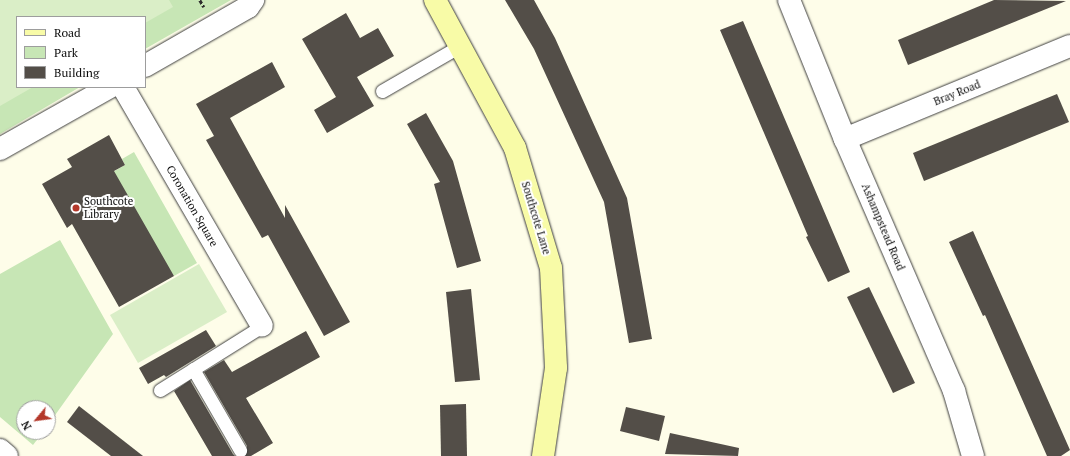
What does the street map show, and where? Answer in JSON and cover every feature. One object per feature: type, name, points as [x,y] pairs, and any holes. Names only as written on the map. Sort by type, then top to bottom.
[{"type":"street","points":[[146,65],[248,7],[253,0]]},
{"type":"street","name":"Southcote Lane","points":[[436,0],[515,148],[551,268],[556,368],[543,456]]},
{"type":"street","name":"Ashampstead Road","points":[[789,0],[845,139],[954,391],[973,456]]},
{"type":"street","name":"Bray Road","points":[[845,139],[1070,46]]},
{"type":"street","points":[[0,149],[108,88]]},
{"type":"street","name":"Coronation Square","points":[[124,88],[262,326]]},
{"type":"street","points":[[0,450],[7,456]]},
{"type":"lane","points":[[382,91],[460,46]]},
{"type":"lane","points":[[160,390],[262,326]]},
{"type":"lane","points":[[193,369],[240,450]]},
{"type":"green space","points":[[0,0],[231,0],[146,48],[146,16],[16,16],[16,88],[78,88],[0,134]]},
{"type":"green space","points":[[0,0],[169,0],[173,7],[146,22],[146,16],[16,16],[16,88],[31,88],[0,106]]},
{"type":"green space","points":[[134,152],[197,263],[174,276],[106,176],[125,165],[122,159]]},
{"type":"green space","points":[[60,240],[113,334],[56,414],[56,400],[16,400],[16,431],[0,417],[0,274]]},
{"type":"green space","points":[[199,264],[227,312],[138,363],[110,315]]},
{"type":"green space","points":[[27,440],[37,440],[33,445]]},
{"type":"building","points":[[505,0],[534,0],[555,38],[627,198],[652,339],[629,343],[604,202],[534,49]]},
{"type":"building","points":[[994,0],[1066,1],[908,65],[898,40]]},
{"type":"building","points":[[346,13],[360,38],[378,28],[394,56],[357,77],[374,106],[327,133],[314,110],[336,97],[302,39]]},
{"type":"building","points":[[743,21],[850,272],[828,282],[806,237],[808,236],[720,30]]},
{"type":"building","points":[[272,62],[285,87],[230,118],[285,218],[285,205],[350,322],[324,336],[268,235],[262,238],[206,140],[214,136],[196,104]]},
{"type":"building","points":[[1057,94],[1069,122],[924,181],[913,153]]},
{"type":"building","points":[[426,113],[453,161],[481,261],[457,268],[434,184],[440,182],[407,124]]},
{"type":"building","points":[[109,135],[125,165],[114,171],[174,276],[119,307],[72,224],[67,228],[42,184],[72,167],[67,159]]},
{"type":"building","points":[[973,231],[1070,450],[1061,456],[1047,456],[985,315],[983,316],[949,242]]},
{"type":"building","points":[[869,287],[915,383],[893,393],[847,297]]},
{"type":"building","points":[[471,289],[480,380],[455,382],[446,292]]},
{"type":"building","points":[[206,330],[216,346],[166,377],[164,375],[148,384],[139,368]]},
{"type":"building","points":[[306,331],[320,357],[246,398],[273,443],[251,456],[245,456],[247,446],[204,372],[224,360],[232,372]]},
{"type":"building","points":[[190,380],[235,456],[212,456],[174,391]]},
{"type":"building","points":[[466,404],[467,456],[441,456],[440,405]]},
{"type":"building","points":[[79,406],[143,456],[111,456],[67,422]]},
{"type":"building","points":[[626,407],[665,416],[659,441],[620,431]]},
{"type":"building","points":[[670,433],[739,448],[738,456],[665,454]]},
{"type":"place","name":"Southcote Library","points":[[76,208]]}]
